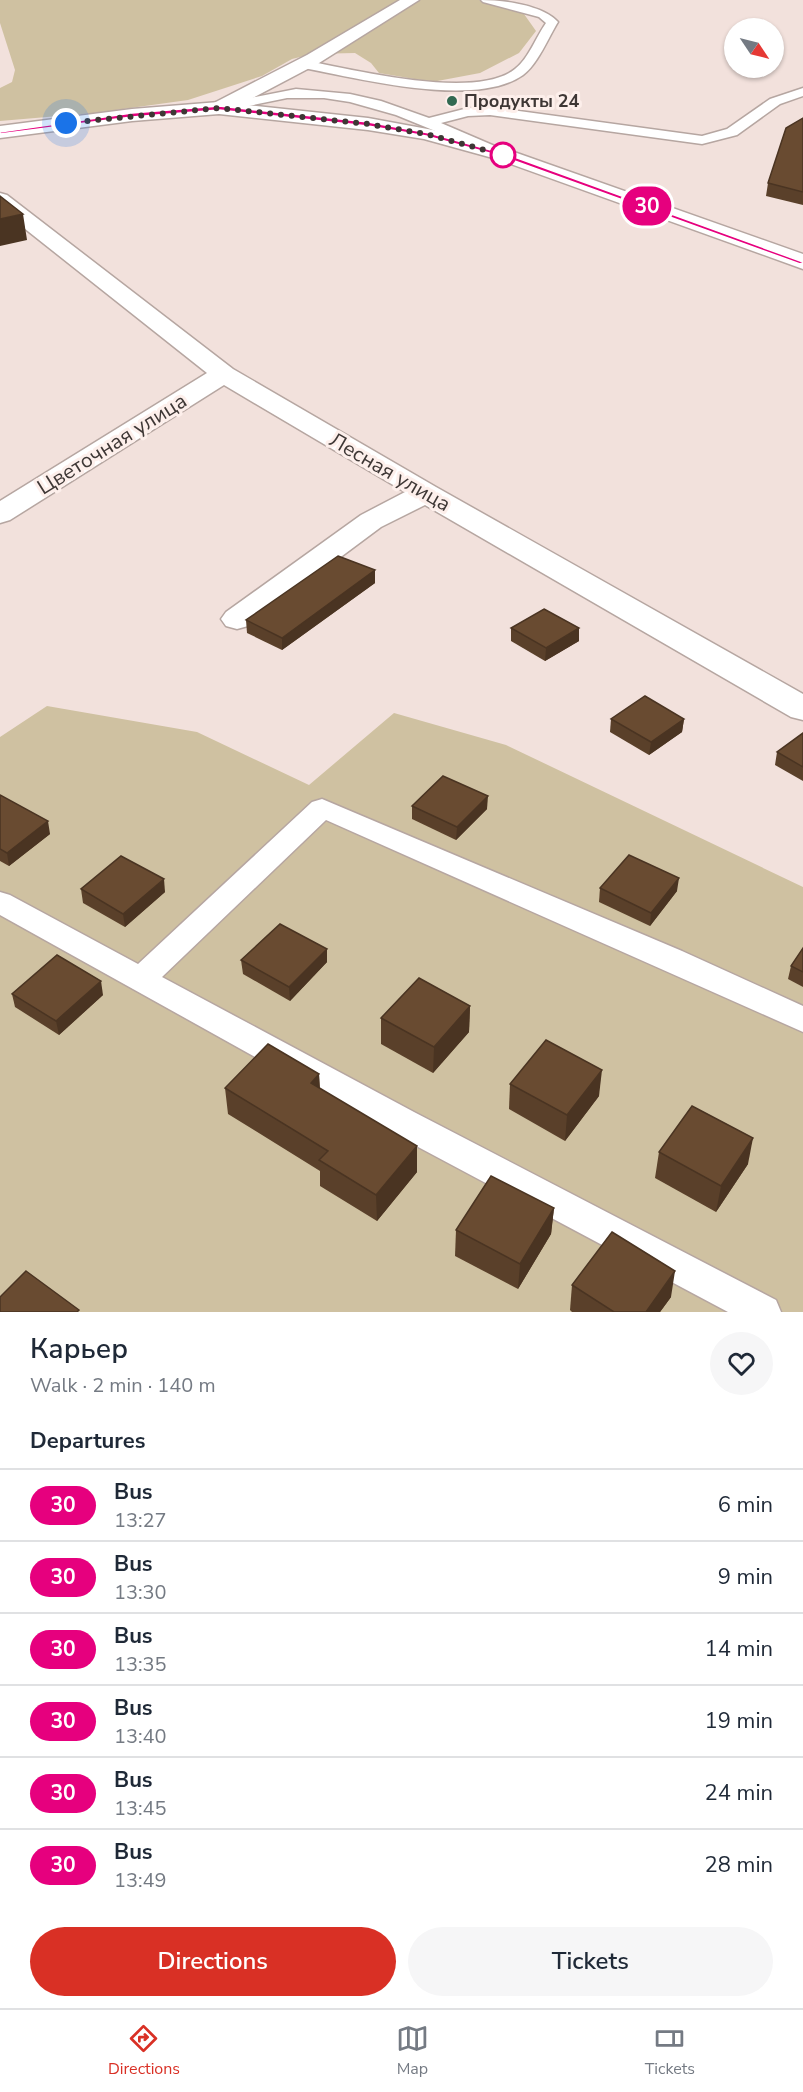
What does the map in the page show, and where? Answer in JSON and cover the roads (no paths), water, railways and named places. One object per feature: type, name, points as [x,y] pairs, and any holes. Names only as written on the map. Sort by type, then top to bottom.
[{"type":"street","points":[[219,108],[303,64],[411,0]]},
{"type":"street","points":[[0,132],[132,115],[219,108],[368,124],[426,134],[507,156],[803,262]]},
{"type":"street","name":"Лесная улица","points":[[0,199],[224,374],[426,494],[803,709]]},
{"type":"street","name":"Цветочная улица","points":[[0,514],[224,374]]},
{"type":"street","points":[[237,619],[371,521],[426,494]]},
{"type":"lane","points":[[303,64],[436,86],[472,86],[498,82],[519,72],[552,22],[543,15],[487,0]]},
{"type":"lane","points":[[428,122],[468,112],[490,111],[702,140],[720,139],[738,131],[786,94],[803,92]]},
{"type":"lane","points":[[219,108],[295,93],[347,96],[397,108],[507,156]]},
{"type":"lane","points":[[141,979],[322,808],[671,959],[803,1020]]},
{"type":"lane","points":[[0,902],[402,1122],[763,1312]]},
{"type":"place","name":"Продукты 24","points":[[452,101]]}]
